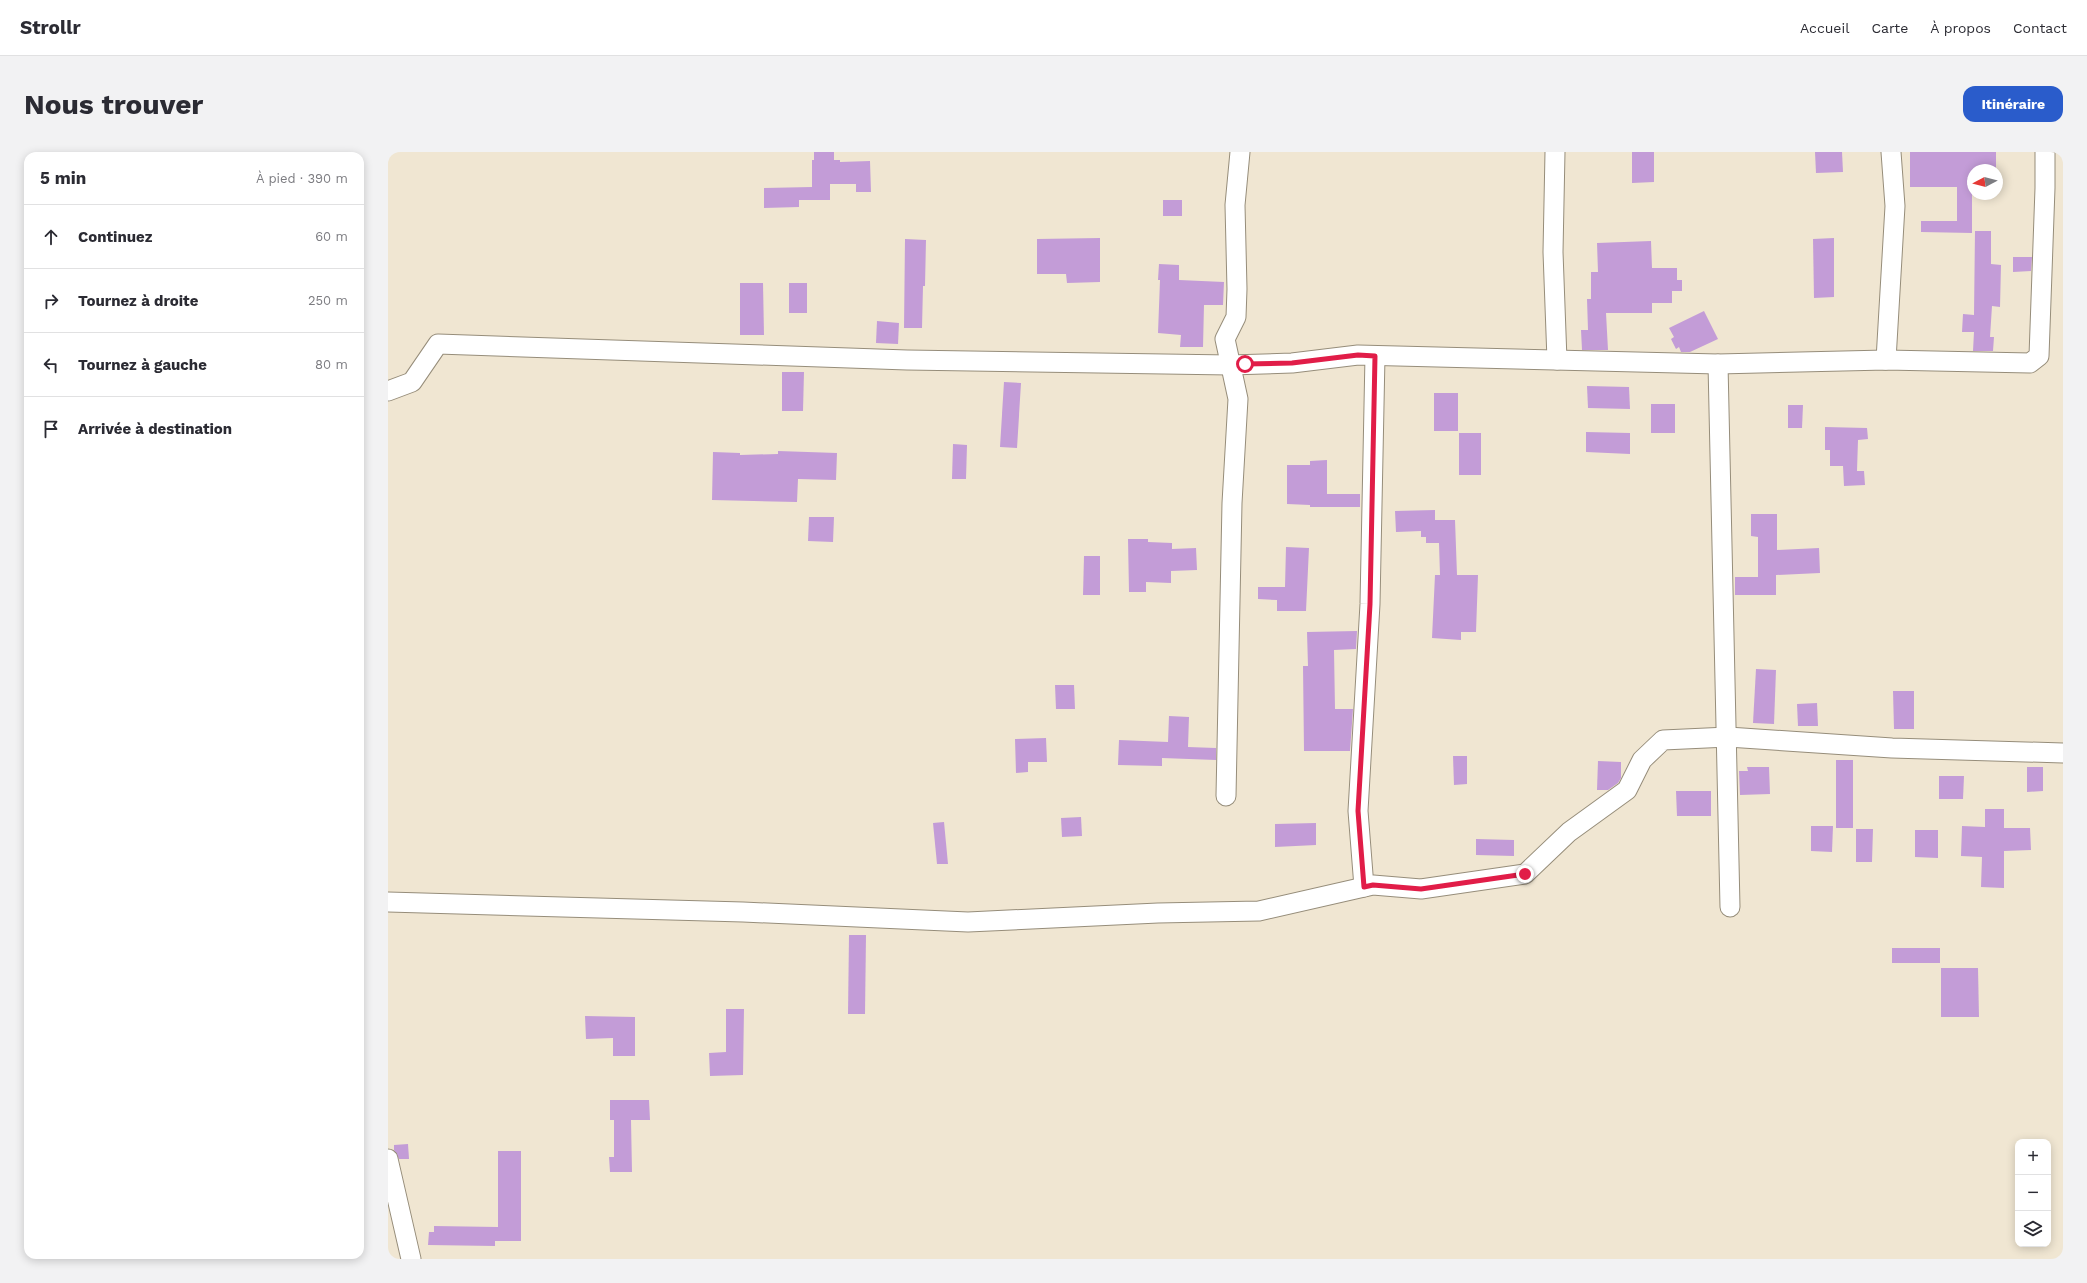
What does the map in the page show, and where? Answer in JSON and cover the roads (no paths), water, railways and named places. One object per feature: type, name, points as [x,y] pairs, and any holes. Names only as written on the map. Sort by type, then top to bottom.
[{"type":"street","points":[[1226,796],[1232,503],[1238,398],[1225,339],[1236,317],[1237,289],[1235,267],[1235,204],[1240,152]]},
{"type":"street","points":[[1555,152],[1554,252],[1557,360]]},
{"type":"street","points":[[1886,360],[1895,206],[1891,152]]},
{"type":"street","points":[[388,391],[412,382],[438,344],[907,360],[1230,365],[1292,363],[1358,355],[1718,364],[1886,360],[2030,363],[2039,356],[2045,152]]},
{"type":"street","points":[[1364,887],[1358,811],[1370,604],[1375,356]]},
{"type":"street","points":[[1718,364],[1728,737],[1730,907]]},
{"type":"street","points":[[388,902],[720,911],[968,922],[1158,913],[1259,911],[1373,885],[1421,889],[1525,874],[1569,832],[1627,790],[1642,760],[1663,740],[1728,737],[1892,748],[2063,753]]},
{"type":"street","points":[[388,1159],[411,1259]]}]
